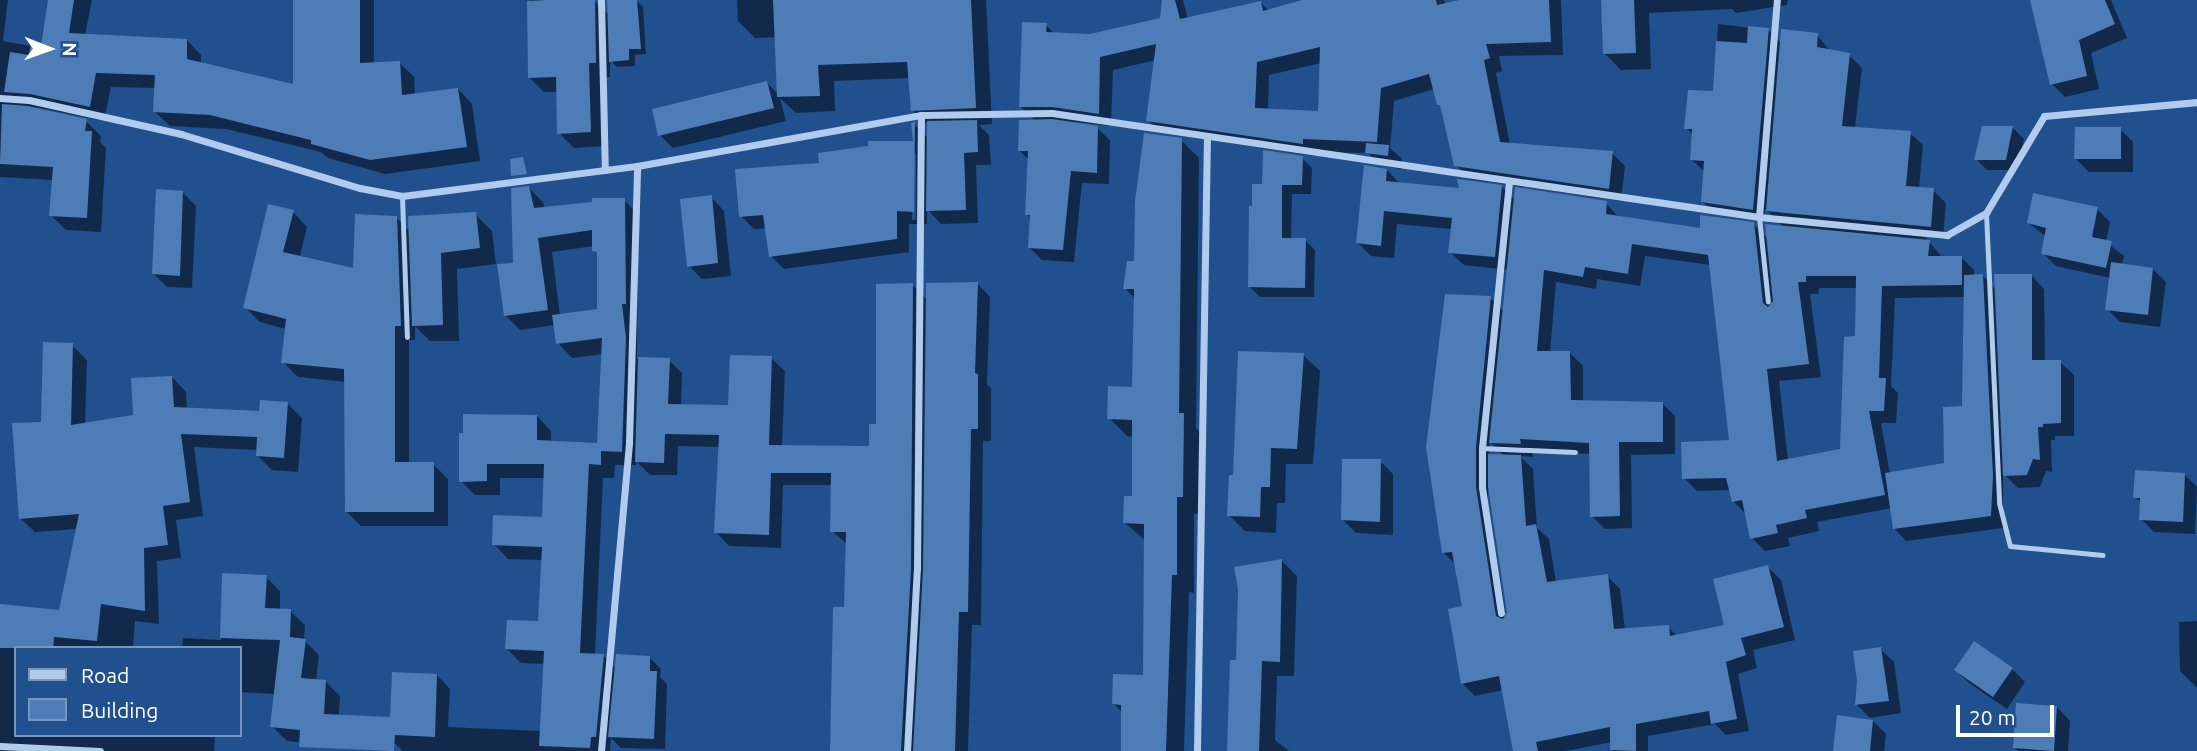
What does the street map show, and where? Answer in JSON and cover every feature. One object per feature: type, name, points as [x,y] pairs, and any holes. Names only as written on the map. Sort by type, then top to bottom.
[{"type":"street","points":[[601,0],[605,170]]},
{"type":"street","points":[[1759,217],[1777,0]]},
{"type":"street","points":[[0,98],[29,100],[181,134],[360,188],[402,196],[637,166],[921,116],[1052,113],[1759,217],[1947,235],[1986,213],[2044,116],[2197,102]]},
{"type":"street","points":[[906,751],[917,569],[921,116]]},
{"type":"street","points":[[1197,751],[1207,136]]},
{"type":"street","points":[[601,751],[629,442],[637,166]]},
{"type":"street","points":[[1501,613],[1482,488],[1482,447],[1509,181]]},
{"type":"street","points":[[0,746],[100,751]]},
{"type":"lane","points":[[402,196],[407,337]]},
{"type":"lane","points":[[1986,213],[1999,503],[2010,546],[2103,555]]},
{"type":"lane","points":[[1759,217],[1768,303]]},
{"type":"lane","points":[[1482,447],[1575,452]]},
{"type":"building","points":[[48,0],[74,0],[69,33],[187,39],[187,59],[293,84],[293,0],[360,0],[360,63],[400,61],[402,95],[458,88],[467,147],[370,160],[311,144],[311,140],[210,115],[153,112],[155,75],[96,73],[90,107],[30,94],[4,92],[10,52],[29,55],[31,44],[41,46]]},
{"type":"building","points":[[595,0],[596,63],[589,63],[591,132],[557,134],[556,77],[528,78],[527,1]]},
{"type":"building","points":[[607,0],[637,0],[641,49],[629,49],[629,60],[609,62]]},
{"type":"building","points":[[773,0],[971,0],[976,108],[911,111],[907,62],[818,65],[820,96],[777,97]]},
{"type":"building","points":[[1162,0],[1175,0],[1180,19],[1261,1],[1263,11],[1302,0],[1436,0],[1437,5],[1459,0],[1549,0],[1551,42],[1486,44],[1490,58],[1484,60],[1500,142],[1613,151],[1609,189],[1454,166],[1440,105],[1437,105],[1429,74],[1381,88],[1377,142],[1303,139],[1303,144],[1146,121],[1156,44],[1100,57],[1099,114],[1052,107],[1019,107],[1022,22],[1047,23],[1046,32],[1090,34],[1160,18]],"holes":[[[1320,47],[1318,111],[1255,108],[1257,62]]]},
{"type":"building","points":[[1601,0],[1634,0],[1636,53],[1603,54]]},
{"type":"building","points":[[2030,0],[2105,0],[2115,24],[2079,40],[2087,76],[2050,85]]},
{"type":"building","points":[[1748,26],[1769,28],[1753,210],[1701,202],[1704,161],[1690,160],[1692,129],[1684,129],[1688,90],[1713,91],[1716,41],[1747,43]]},
{"type":"building","points":[[1781,29],[1818,33],[1817,47],[1850,53],[1842,126],[1911,131],[1906,186],[1934,188],[1931,227],[1766,211]]},
{"type":"building","points":[[767,81],[774,108],[658,136],[652,109]]},
{"type":"building","points":[[2,104],[28,106],[87,119],[85,131],[92,131],[87,218],[49,216],[53,167],[0,164]]},
{"type":"building","points":[[1052,119],[1098,126],[1097,173],[1071,171],[1063,250],[1028,248],[1030,215],[1025,215],[1028,151],[1018,151],[1019,120]]},
{"type":"building","points":[[977,120],[978,152],[964,153],[966,210],[926,211],[927,121]]},
{"type":"building","points":[[915,122],[914,212],[897,211],[897,239],[769,257],[763,215],[739,217],[735,169],[819,163],[818,153],[868,146],[868,141],[913,141],[911,123]]},
{"type":"building","points":[[1982,126],[2013,126],[2006,160],[1974,160]]},
{"type":"building","points":[[2075,127],[2121,127],[2121,159],[2074,159]]},
{"type":"building","points":[[1144,133],[1182,138],[1179,413],[1184,413],[1183,497],[1177,497],[1177,575],[1172,575],[1166,751],[1121,751],[1121,705],[1112,704],[1113,674],[1143,675],[1144,524],[1123,523],[1124,496],[1132,496],[1132,420],[1107,419],[1108,386],[1132,387],[1134,289],[1123,289],[1127,261],[1134,261],[1135,201]]},
{"type":"building","points":[[1366,143],[1389,145],[1388,156],[1365,153]]},
{"type":"building","points":[[1263,150],[1303,156],[1302,185],[1282,185],[1282,238],[1306,238],[1305,288],[1248,287],[1249,206],[1252,206],[1252,184],[1262,184]]},
{"type":"building","points":[[523,157],[527,174],[511,176],[510,159]]},
{"type":"building","points":[[1364,165],[1387,169],[1386,181],[1459,188],[1457,179],[1502,185],[1495,257],[1448,253],[1452,218],[1384,211],[1381,246],[1356,243]]},
{"type":"building","points":[[529,186],[534,208],[592,202],[592,198],[625,198],[626,304],[622,304],[626,338],[622,452],[601,451],[601,465],[589,464],[580,653],[604,654],[596,737],[591,737],[590,748],[539,746],[544,651],[505,649],[507,620],[538,621],[542,547],[492,545],[493,515],[542,517],[544,464],[487,464],[487,481],[459,482],[459,433],[463,433],[463,414],[537,415],[537,440],[597,443],[602,338],[556,344],[552,315],[597,309],[597,252],[592,251],[592,230],[538,238],[548,310],[504,316],[497,264],[513,263],[511,188]]},
{"type":"building","points":[[1515,187],[1607,201],[1606,214],[1700,228],[1700,215],[1754,222],[1763,303],[1768,307],[1773,301],[1765,224],[1930,240],[1928,256],[1962,256],[1962,285],[1882,286],[1879,378],[1886,378],[1884,411],[1869,411],[1885,495],[1805,510],[1807,518],[1776,525],[1778,533],[1750,539],[1742,500],[1732,502],[1726,478],[1682,479],[1681,442],[1729,440],[1708,255],[1632,244],[1628,274],[1585,267],[1583,277],[1544,270],[1537,351],[1570,351],[1571,400],[1663,402],[1663,442],[1619,442],[1620,516],[1590,517],[1589,443],[1520,439],[1521,444],[1489,443]],"holes":[[[1806,276],[1856,276],[1855,336],[1844,337],[1840,449],[1777,461],[1767,369],[1809,364],[1798,282],[1806,282]]]},
{"type":"building","points":[[156,189],[183,191],[180,276],[152,274]]},
{"type":"building","points":[[2033,193],[2098,207],[2092,237],[2112,241],[2106,268],[2041,254],[2046,228],[2027,223]]},
{"type":"building","points":[[712,195],[718,263],[687,267],[680,199]]},
{"type":"building","points":[[268,204],[294,210],[283,252],[353,268],[355,214],[397,216],[401,326],[395,326],[395,462],[434,462],[434,512],[345,512],[344,369],[281,363],[286,319],[243,308]]},
{"type":"building","points":[[476,212],[480,248],[441,253],[443,325],[412,326],[408,216]]},
{"type":"building","points":[[2111,262],[2153,268],[2148,315],[2105,310]]},
{"type":"building","points":[[1983,274],[1993,476],[1991,516],[1893,529],[1885,473],[1944,463],[1943,407],[1962,406],[1964,275]]},
{"type":"building","points":[[1994,274],[2032,274],[2032,360],[2061,360],[2061,423],[2038,427],[2040,460],[2033,459],[2027,475],[2003,476]]},
{"type":"building","points":[[978,282],[975,373],[978,374],[978,429],[971,429],[968,612],[959,612],[955,751],[913,751],[923,569],[926,283]]},
{"type":"building","points":[[913,283],[911,569],[901,751],[830,751],[833,607],[844,607],[846,532],[830,532],[831,473],[771,473],[769,535],[714,533],[719,435],[665,434],[664,463],[635,462],[638,357],[670,358],[668,404],[728,405],[730,355],[772,356],[769,445],[869,446],[869,424],[876,424],[876,284]]},
{"type":"building","points":[[1445,294],[1491,296],[1476,447],[1476,487],[1496,616],[1503,619],[1507,612],[1488,487],[1488,454],[1521,455],[1526,526],[1536,524],[1547,582],[1608,574],[1614,629],[1669,625],[1670,636],[1724,625],[1713,579],[1768,565],[1784,627],[1741,638],[1746,655],[1726,662],[1737,719],[1711,724],[1709,711],[1636,724],[1636,751],[1610,750],[1610,727],[1536,742],[1538,751],[1513,751],[1499,676],[1461,684],[1448,609],[1462,606],[1452,552],[1442,553],[1426,447]]},
{"type":"building","points":[[43,342],[73,343],[71,425],[133,415],[131,378],[172,376],[174,407],[259,411],[260,400],[288,402],[284,458],[256,456],[257,437],[181,434],[190,502],[163,506],[168,545],[144,548],[145,611],[101,604],[97,641],[54,637],[53,646],[0,648],[0,604],[59,610],[79,514],[19,519],[12,423],[41,422]]},
{"type":"building","points":[[1238,351],[1304,353],[1297,449],[1271,448],[1270,487],[1261,487],[1260,517],[1227,516],[1229,475],[1233,475]]},
{"type":"building","points":[[1342,459],[1381,459],[1380,522],[1341,520]]},
{"type":"building","points":[[2135,470],[2185,473],[2183,522],[2139,520],[2140,498],[2133,498]]},
{"type":"building","points":[[1282,559],[1280,662],[1262,661],[1259,751],[1227,751],[1230,660],[1236,660],[1238,589],[1234,567]]},
{"type":"building","points":[[222,573],[267,575],[265,608],[291,609],[290,637],[306,639],[301,678],[326,680],[324,714],[390,717],[392,672],[437,674],[435,737],[395,735],[394,751],[299,747],[300,730],[270,727],[280,640],[220,638]]},
{"type":"building","points":[[1974,641],[2013,668],[1993,697],[1954,670]]},
{"type":"building","points":[[1881,647],[1889,701],[1855,705],[1857,681],[1853,651]]},
{"type":"building","points":[[616,654],[650,656],[650,671],[657,671],[654,739],[608,737]]},
{"type":"building","points":[[2016,703],[2057,706],[2054,751],[2013,748]]},
{"type":"building","points":[[1837,715],[1873,720],[1870,751],[1833,751]]}]
